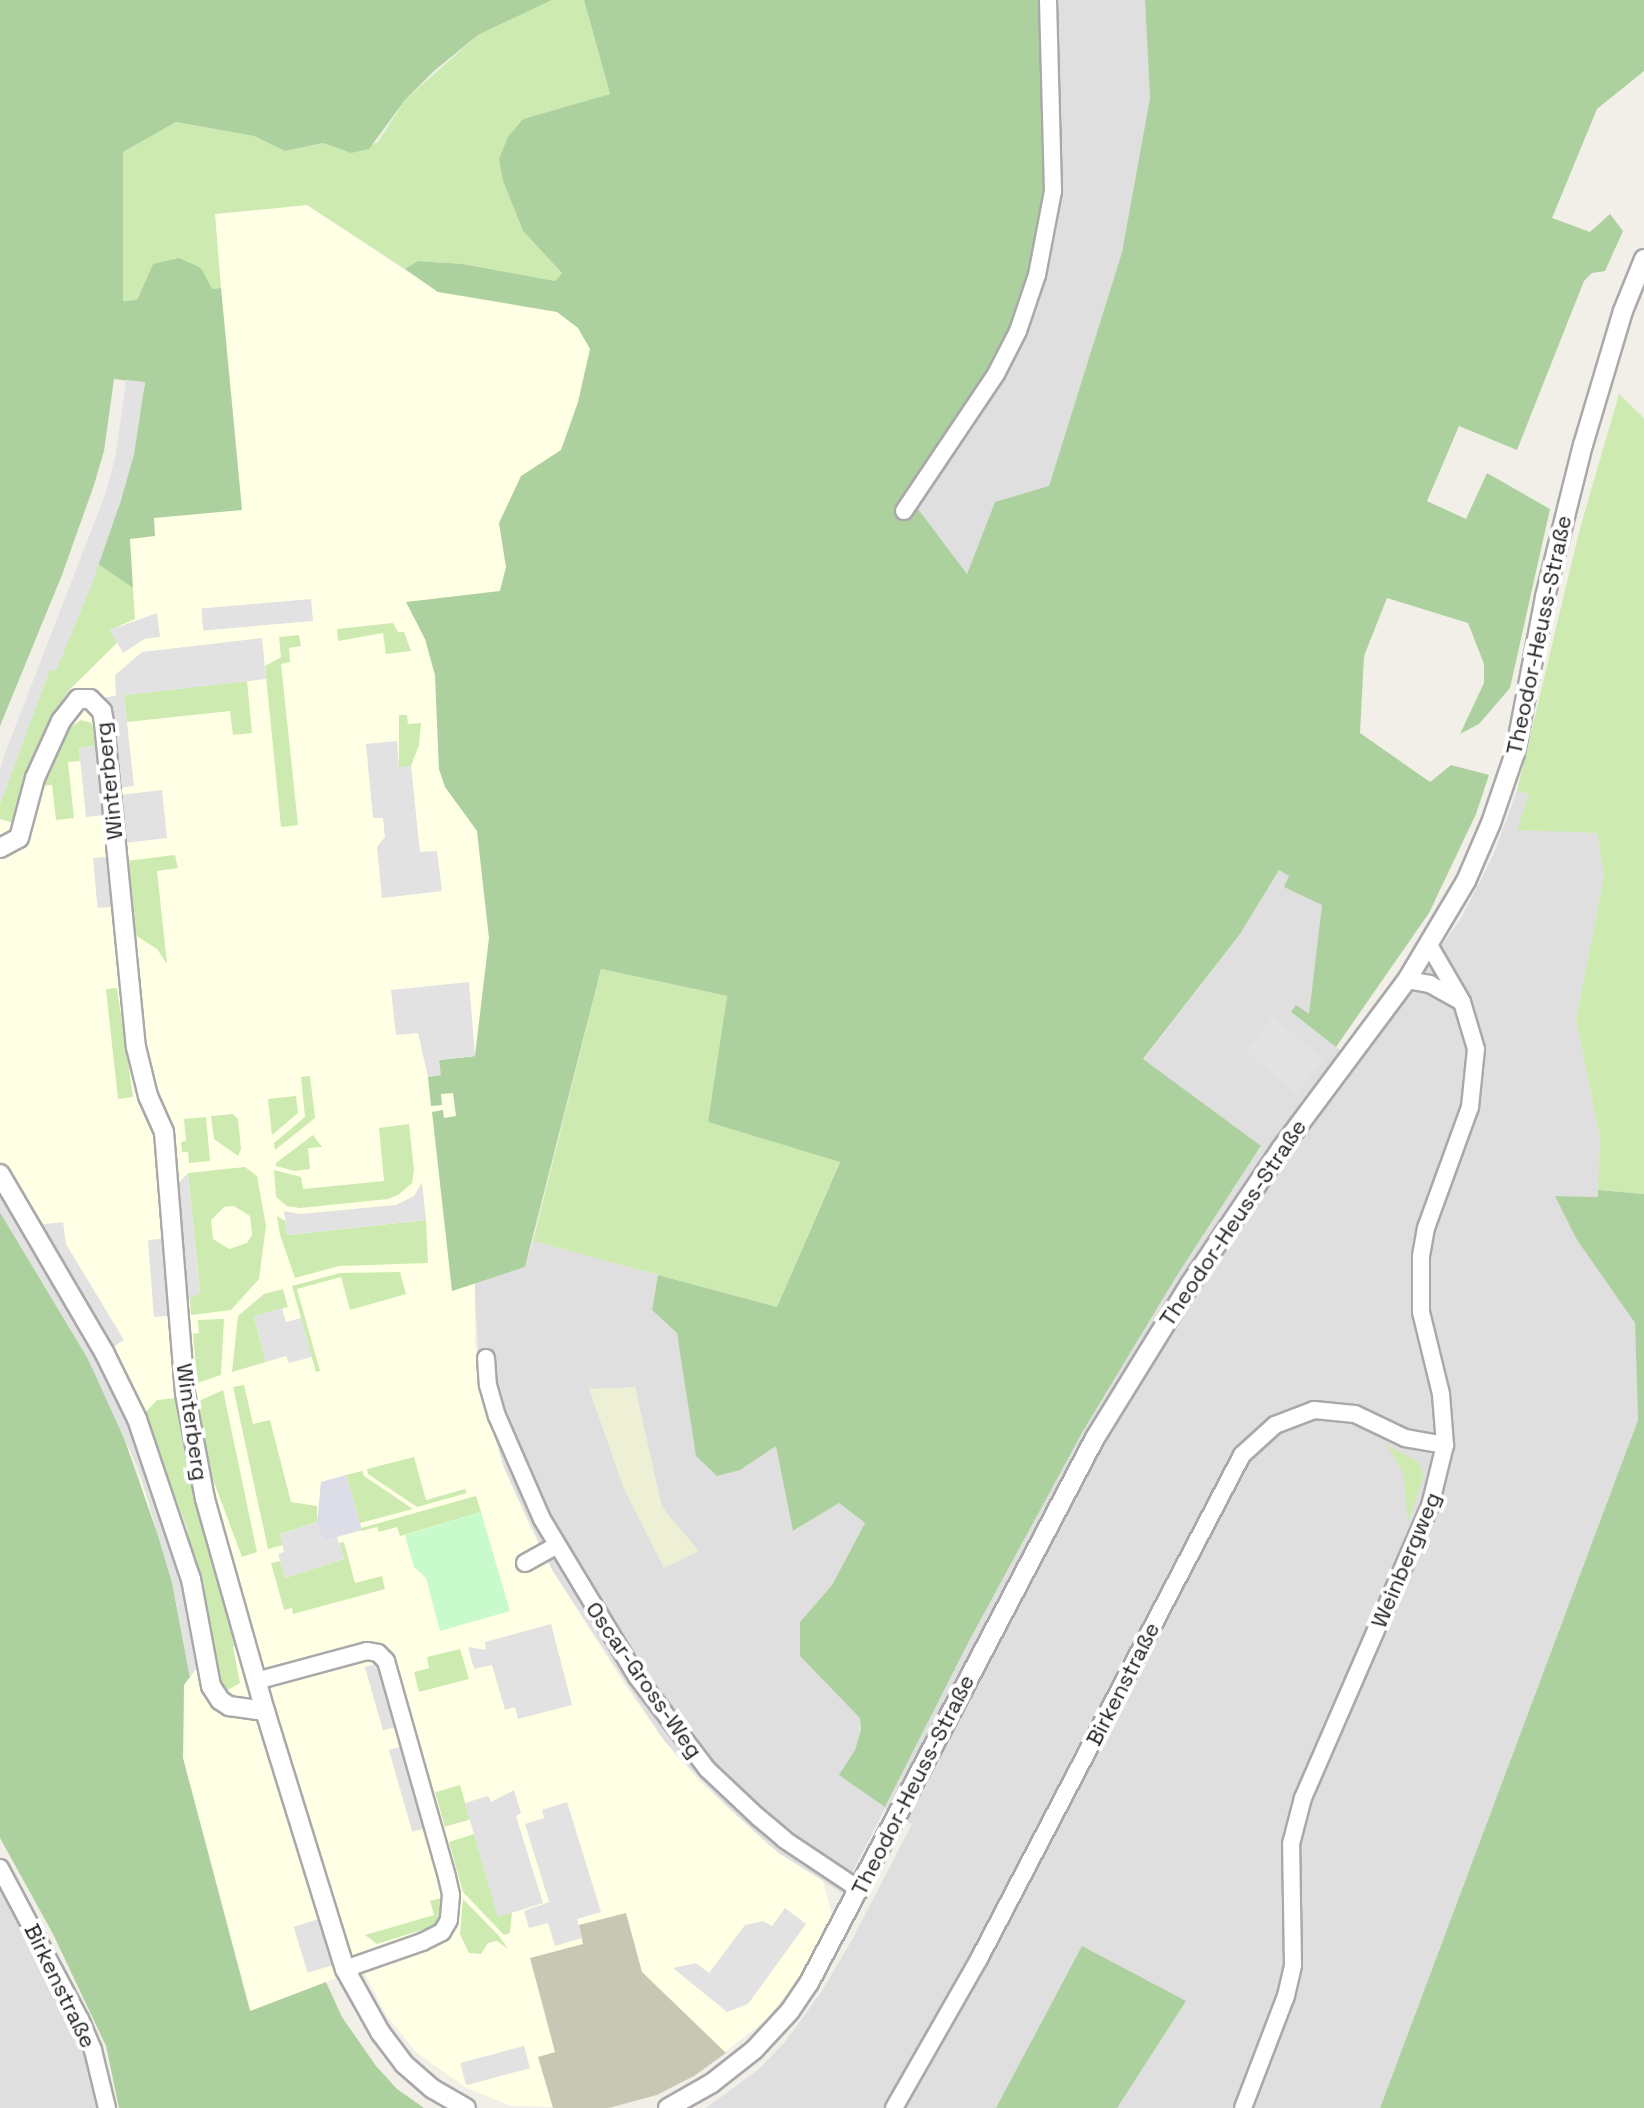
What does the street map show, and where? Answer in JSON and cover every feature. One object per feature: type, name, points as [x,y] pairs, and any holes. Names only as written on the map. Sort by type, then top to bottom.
[{"type":"street","points":[[904,511],[996,374],[1018,331],[1037,275],[1053,191],[1048,0]]},
{"type":"street","name":"Theodor-Heuss-Straße","points":[[668,2108],[712,2083],[774,2029],[809,1983],[860,1890],[1041,1535],[1102,1426],[1260,1180],[1407,980],[1480,850],[1515,753],[1545,597],[1583,445],[1623,311],[1644,259]]},
{"type":"street","name":"Winterberg","points":[[0,848],[19,838],[46,750],[70,709],[78,699],[90,699],[102,711],[136,1047],[148,1096],[164,1132],[192,1446],[265,1711],[229,1706],[220,1700],[211,1686],[191,1579],[137,1419],[104,1352],[0,1174]]},
{"type":"street","name":"Weinbergweg","points":[[1243,2108],[1286,1996],[1293,1965],[1291,1844],[1299,1810],[1430,1506],[1445,1445],[1441,1394],[1425,1338],[1420,1288],[1426,1228],[1470,1107],[1476,1049],[1471,1023],[1462,1002],[1429,945]]},
{"type":"street","points":[[1407,980],[1430,984],[1462,1002]]},
{"type":"street","name":"Oscar-Gross-Weg","points":[[486,1358],[488,1385],[497,1416],[556,1546],[637,1677],[707,1769],[785,1840],[860,1890]]},
{"type":"street","name":"Birkenstraße","points":[[894,2108],[979,1959],[1242,1455],[1275,1425],[1314,1410],[1355,1414],[1405,1438],[1445,1445]]},
{"type":"street","points":[[525,1563],[556,1546]]},
{"type":"street","points":[[256,1681],[367,1651],[378,1653],[386,1661],[442,1859],[451,1906],[449,1920],[442,1932],[345,1969]]},
{"type":"street","points":[[265,1711],[345,1969],[380,2032],[404,2064],[433,2089],[466,2108]]},
{"type":"street","name":"Birkenstraße","points":[[0,1868],[80,2019],[93,2050],[107,2108]]},
{"type":"shaded area","points":[[1040,0],[1145,0],[1150,98],[1122,252],[1049,487],[995,502],[967,574],[906,494],[994,363],[1044,190]]},
{"type":"shaded area","points":[[307,205],[438,292],[620,315],[599,409],[499,523],[506,567],[500,591],[407,603],[425,639],[435,675],[439,769],[445,787],[477,830],[489,938],[475,1056],[475,1341],[481,1391],[504,1468],[531,1529],[552,1570],[627,1688],[665,1742],[700,1782],[778,1853],[823,1881],[833,1919],[800,1977],[766,2020],[694,2076],[657,2095],[609,2108],[511,2106],[465,2087],[417,2053],[386,2015],[362,1968],[251,2012],[183,1758],[184,1685],[138,1469],[0,1212],[0,819],[14,823],[25,775],[51,718],[69,691],[116,643],[130,539],[154,518],[242,509],[214,214]]},
{"type":"shaded area","points":[[126,380],[145,382],[134,455],[121,500],[92,584],[56,671],[50,669],[0,804],[0,769],[7,748],[105,495],[116,454]]},
{"type":"shaded area","points":[[311,599],[313,621],[203,631],[201,609]]},
{"type":"shaded area","points":[[157,613],[160,637],[144,639],[123,653],[110,630]]},
{"type":"shaded area","points":[[262,638],[266,679],[124,695],[134,786],[111,789],[112,796],[162,790],[167,838],[116,844],[113,814],[86,817],[79,748],[106,744],[90,699],[116,696],[115,675],[142,652]]},
{"type":"shaded area","points":[[397,741],[399,767],[411,766],[420,852],[437,851],[442,891],[382,898],[377,847],[385,837],[383,818],[373,818],[366,744]]},
{"type":"shaded area","points":[[1517,791],[1529,794],[1518,829],[1597,833],[1604,876],[1576,1019],[1600,1138],[1598,1197],[1556,1196],[1577,1240],[1635,1323],[1638,1420],[1380,2108],[706,2108],[759,2069],[785,2042],[822,1991],[912,1824],[885,1808],[842,1893],[779,1853],[749,1829],[665,1742],[552,1570],[504,1468],[481,1391],[474,1284],[525,1267],[533,1241],[658,1275],[652,1310],[677,1333],[685,1375],[740,1470],[776,1445],[794,1531],[839,1503],[865,1523],[832,1585],[800,1622],[800,1656],[860,1717],[861,1730],[855,1750],[885,1807],[968,1643],[1083,1431],[1176,1277],[1261,1147],[1143,1060],[1240,934],[1279,870],[1290,876],[1285,887],[1322,905],[1309,1015],[1291,1012],[1357,1063],[1460,920],[1493,856]]},
{"type":"shaded area","points":[[117,856],[121,906],[97,908],[93,858]]},
{"type":"shaded area","points":[[469,982],[475,1056],[439,1060],[441,1075],[428,1077],[418,1033],[396,1035],[391,990]]},
{"type":"shaded area","points":[[1273,1017],[1324,1060],[1296,1094],[1245,1051]]},
{"type":"shaded area","points":[[188,1173],[200,1293],[178,1304],[179,1315],[154,1317],[148,1240],[173,1238],[169,1193]]},
{"type":"shaded area","points":[[0,1174],[29,1226],[63,1222],[66,1244],[124,1340],[105,1352],[137,1419],[205,1657],[190,1677],[172,1582],[138,1469],[87,1357],[0,1212]]},
{"type":"shaded area","points":[[422,1182],[426,1220],[287,1235],[284,1211],[300,1214],[396,1205],[414,1196]]},
{"type":"shaded area","points":[[282,1308],[286,1322],[301,1318],[312,1357],[289,1363],[286,1356],[266,1362],[254,1316]]},
{"type":"shaded area","points":[[635,1387],[662,1507],[699,1551],[664,1568],[624,1489],[589,1389]]},
{"type":"shaded area","points":[[346,1475],[362,1530],[323,1541],[317,1522],[321,1482]]},
{"type":"shaded area","points":[[317,1522],[323,1541],[337,1537],[344,1559],[285,1578],[278,1554],[284,1552],[280,1534]]},
{"type":"shaded area","points":[[551,1624],[572,1705],[518,1719],[515,1707],[505,1710],[492,1665],[474,1669],[468,1647],[486,1650],[485,1642]]},
{"type":"shaded area","points":[[386,1661],[404,1724],[383,1731],[365,1667]]},
{"type":"shaded area","points":[[410,1744],[433,1826],[412,1832],[389,1750]]},
{"type":"shaded area","points":[[514,1790],[521,1813],[516,1816],[543,1903],[498,1917],[465,1803],[488,1796],[491,1802]]},
{"type":"shaded area","points":[[567,1802],[601,1912],[577,1919],[582,1938],[555,1946],[548,1923],[529,1928],[524,1911],[549,1902],[525,1824],[544,1818],[542,1810]]},
{"type":"shaded area","points":[[0,1884],[85,2049],[102,2108],[0,2108]]},
{"type":"shaded area","points":[[785,1908],[806,1924],[748,2004],[727,2012],[673,1968],[696,1963],[709,1973],[745,1925],[763,1921],[772,1926]]},
{"type":"shaded area","points":[[626,1913],[642,1972],[726,2053],[694,2076],[657,2095],[609,2108],[553,2108],[538,2057],[555,2052],[530,1958],[583,1944],[579,1925]]},
{"type":"shaded area","points":[[329,1916],[343,1962],[308,1973],[294,1927]]},
{"type":"shaded area","points":[[524,2046],[530,2068],[466,2085],[460,2063]]},
{"type":"green space","points":[[0,0],[552,0],[478,35],[405,100],[369,149],[351,153],[323,143],[285,151],[254,136],[176,122],[123,152],[123,301],[137,300],[153,264],[179,258],[201,268],[212,289],[221,288],[242,510],[154,518],[155,536],[130,539],[133,588],[98,564],[121,500],[145,383],[114,379],[104,451],[94,485],[62,575],[0,726]]},
{"type":"green space","points":[[552,0],[584,0],[610,94],[523,119],[503,181],[523,231],[562,273],[555,281],[463,264],[418,261],[405,269],[307,205],[215,214],[221,288],[212,289],[153,264],[137,300],[123,301],[123,152],[176,122],[254,136],[285,151],[323,143],[351,153],[378,142],[405,100],[478,35]]},
{"type":"green space","points":[[584,0],[1040,0],[1044,190],[1039,237],[1022,299],[994,363],[906,493],[967,574],[995,502],[1049,486],[1122,252],[1150,98],[1145,0],[1644,0],[1644,71],[1597,109],[1552,218],[1590,232],[1610,214],[1623,231],[1605,271],[1592,273],[1584,281],[1517,450],[1459,426],[1427,501],[1466,519],[1487,473],[1550,509],[1510,688],[1479,724],[1460,734],[1484,683],[1484,664],[1468,623],[1387,598],[1364,656],[1360,733],[1430,782],[1451,765],[1489,775],[1476,814],[1429,913],[1336,1047],[1291,1012],[1296,1005],[1309,1014],[1322,905],[1284,887],[1289,876],[1279,870],[1240,934],[1143,1059],[1261,1146],[1176,1277],[1083,1431],[968,1643],[885,1807],[839,1775],[855,1750],[861,1730],[860,1718],[800,1656],[800,1622],[832,1585],[865,1523],[839,1503],[793,1531],[776,1446],[740,1470],[717,1476],[696,1456],[677,1333],[652,1310],[658,1275],[777,1307],[840,1162],[708,1122],[727,996],[601,969],[525,1267],[452,1291],[432,1112],[443,1110],[444,1118],[456,1116],[453,1093],[441,1094],[442,1105],[431,1106],[428,1077],[440,1075],[439,1060],[475,1056],[489,938],[477,831],[445,787],[439,769],[435,675],[425,639],[406,602],[500,591],[506,567],[499,523],[521,476],[561,450],[578,402],[590,349],[578,328],[557,312],[438,292],[405,269],[418,261],[463,264],[555,281],[562,273],[523,231],[503,181],[499,159],[508,137],[523,119],[610,94]]},
{"type":"green space","points":[[1619,394],[1644,418],[1644,1194],[1598,1190],[1600,1138],[1576,1019],[1604,876],[1597,833],[1517,830],[1529,794],[1517,791],[1579,532]]},
{"type":"green space","points":[[98,564],[133,588],[135,619],[110,630],[117,643],[69,690],[51,718],[25,775],[14,823],[0,819],[0,804],[50,669],[56,670]]},
{"type":"green space","points":[[393,623],[398,632],[404,632],[411,651],[386,654],[383,633],[338,641],[337,629]]},
{"type":"green space","points":[[299,635],[301,646],[289,648],[290,662],[281,664],[298,825],[281,827],[265,666],[281,657],[279,637]]},
{"type":"green space","points":[[247,681],[252,733],[233,735],[230,711],[127,722],[124,695]]},
{"type":"green space","points":[[399,715],[407,715],[408,724],[421,723],[419,745],[411,766],[399,768]]},
{"type":"green space","points":[[81,720],[92,723],[97,746],[79,748],[80,761],[68,762],[74,818],[56,820],[52,785],[41,786],[56,747],[67,730]]},
{"type":"green space","points":[[175,855],[178,868],[157,871],[167,964],[157,949],[135,935],[132,928],[126,861]]},
{"type":"green space","points":[[601,969],[727,996],[708,1122],[840,1161],[777,1307],[533,1241]]},
{"type":"green space","points":[[117,988],[133,1097],[118,1099],[106,989]]},
{"type":"green space","points":[[310,1076],[315,1118],[275,1150],[274,1143],[305,1117],[301,1077]]},
{"type":"green space","points":[[296,1096],[298,1113],[272,1135],[268,1099]]},
{"type":"green space","points":[[233,1114],[238,1119],[241,1149],[238,1156],[214,1139],[211,1116]]},
{"type":"green space","points":[[206,1117],[210,1161],[189,1163],[188,1152],[182,1152],[181,1142],[186,1141],[184,1119]]},
{"type":"green space","points":[[409,1124],[414,1170],[412,1183],[398,1195],[388,1199],[300,1208],[287,1206],[276,1197],[274,1170],[301,1177],[303,1189],[384,1181],[379,1128]]},
{"type":"green space","points":[[313,1135],[322,1147],[308,1148],[310,1169],[294,1171],[276,1166],[276,1163]]},
{"type":"green space","points":[[245,1167],[257,1176],[266,1226],[259,1279],[231,1310],[191,1315],[190,1298],[200,1292],[188,1173]],"holes":[[[234,1206],[250,1216],[252,1235],[247,1243],[229,1249],[213,1239],[211,1220],[224,1207]]]},
{"type":"green space","points":[[1598,1190],[1644,1194],[1644,2108],[1380,2108],[1638,1420],[1635,1323],[1577,1240],[1555,1196],[1598,1197]]},
{"type":"green space","points":[[0,1212],[87,1357],[116,1415],[159,1538],[172,1582],[190,1677],[184,1685],[183,1758],[250,2011],[326,1982],[342,2017],[376,2066],[397,2089],[424,2108],[119,2108],[106,2046],[53,1934],[0,1838]]},
{"type":"green space","points":[[277,1216],[285,1221],[288,1235],[426,1220],[428,1263],[339,1266],[295,1278],[280,1235]]},
{"type":"green space","points":[[400,1272],[406,1294],[350,1310],[341,1277],[297,1289],[320,1371],[316,1372],[292,1286],[340,1273]]},
{"type":"green space","points":[[283,1289],[288,1307],[254,1316],[266,1362],[232,1372],[238,1316],[264,1294]]},
{"type":"green space","points":[[224,1319],[221,1375],[197,1383],[193,1334],[199,1333],[198,1320]]},
{"type":"green space","points":[[244,1385],[253,1424],[270,1420],[291,1502],[317,1506],[317,1522],[280,1534],[283,1545],[268,1549],[233,1387]]},
{"type":"green space","points":[[223,1390],[257,1552],[242,1557],[209,1469],[195,1403]]},
{"type":"green space","points":[[177,1398],[191,1474],[236,1646],[233,1647],[240,1683],[228,1690],[221,1686],[217,1678],[187,1529],[145,1413],[157,1400]]},
{"type":"green space","points":[[1387,1445],[1418,1462],[1424,1474],[1408,1522],[1403,1472]]},
{"type":"green space","points":[[414,1457],[426,1500],[465,1489],[467,1493],[417,1507],[368,1474],[367,1469]]},
{"type":"green space","points":[[362,1471],[364,1476],[413,1509],[360,1523],[346,1475]]},
{"type":"green space","points":[[476,1496],[481,1512],[400,1536],[397,1527],[379,1532],[377,1527],[362,1531],[361,1528]]},
{"type":"green space","points":[[481,1512],[510,1611],[440,1631],[426,1578],[414,1567],[405,1535]]},
{"type":"green space","points":[[344,1542],[355,1583],[382,1576],[385,1589],[293,1614],[292,1608],[284,1610],[271,1563],[280,1561],[285,1578],[344,1559],[339,1543]]},
{"type":"green space","points":[[460,1649],[469,1679],[419,1692],[414,1672],[429,1668],[427,1657]]},
{"type":"green space","points":[[460,1785],[470,1820],[445,1827],[435,1792]]},
{"type":"green space","points":[[474,1834],[498,1916],[512,1912],[510,1933],[504,1935],[463,1892],[449,1842]]},
{"type":"green space","points":[[445,1897],[438,1925],[377,1944],[365,1935],[434,1915],[430,1901]]},
{"type":"green space","points":[[463,1899],[508,1949],[497,1941],[488,1943],[481,1954],[469,1953],[460,1934]]},
{"type":"green space","points":[[1082,1946],[1186,2001],[1117,2108],[996,2108]]}]
